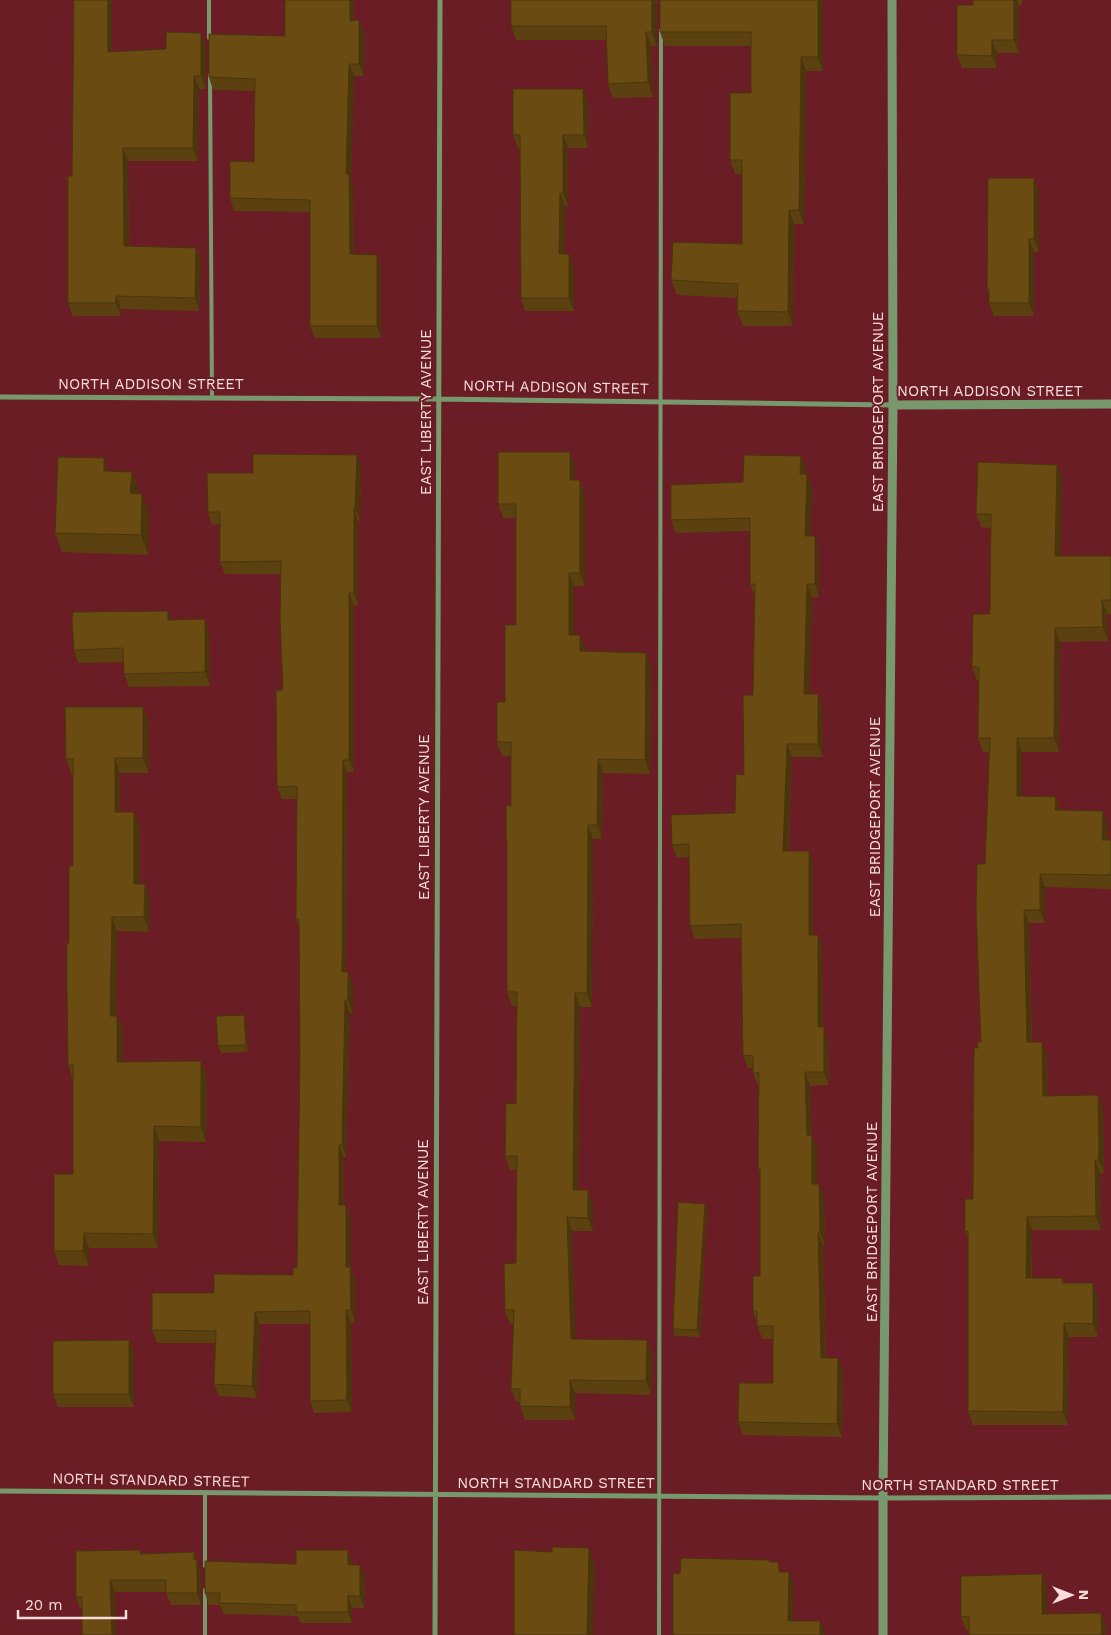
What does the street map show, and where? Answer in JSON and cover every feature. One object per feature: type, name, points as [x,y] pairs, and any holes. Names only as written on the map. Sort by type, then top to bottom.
[{"type":"street","name":"EAST LIBERTY AVENUE","points":[[435,1635],[440,0]]},
{"type":"street","name":"EAST BRIDGEPORT AVENUE","points":[[883,1635],[892,405],[892,0]]},
{"type":"street","name":"NORTH ADDISON STREET","points":[[0,397],[438,399],[892,405],[1111,404]]},
{"type":"street","name":"NORTH STANDARD STREET","points":[[0,1491],[883,1498],[1111,1497]]},
{"type":"lane","points":[[209,0],[209,40]]},
{"type":"lane","points":[[659,1635],[661,20]]},
{"type":"lane","points":[[210,70],[212,398]]},
{"type":"lane","points":[[205,1493],[205,1569]]},
{"type":"lane","points":[[205,1588],[205,1635]]},
{"type":"building","points":[[74,0],[108,0],[108,52],[166,49],[166,32],[201,33],[201,76],[194,76],[193,148],[123,148],[124,246],[196,248],[195,298],[116,296],[116,303],[68,303],[68,176],[72,176]]},
{"type":"building","points":[[285,0],[350,0],[350,21],[359,20],[359,64],[349,64],[346,174],[349,174],[350,254],[377,255],[377,326],[310,326],[310,200],[230,198],[230,161],[254,162],[255,79],[209,77],[209,34],[285,36]]},
{"type":"building","points":[[511,0],[652,0],[652,32],[646,32],[648,82],[608,84],[606,26],[511,26]]},
{"type":"building","points":[[660,0],[818,0],[818,57],[801,57],[799,210],[789,210],[788,312],[737,311],[738,284],[671,280],[673,242],[742,244],[742,160],[730,160],[730,93],[751,93],[751,32],[660,32]]},
{"type":"building","points":[[973,0],[1014,0],[1014,40],[992,40],[992,56],[957,55],[957,5],[973,5]]},
{"type":"building","points":[[513,89],[583,89],[584,135],[563,135],[563,193],[560,193],[559,254],[569,254],[569,298],[521,298],[520,135],[513,135]]},
{"type":"building","points":[[988,178],[1034,178],[1034,239],[1029,239],[1029,303],[989,303],[989,289],[987,289]]},
{"type":"building","points":[[498,452],[570,452],[570,480],[580,480],[580,573],[569,573],[569,635],[580,635],[580,651],[646,653],[645,760],[598,759],[597,825],[588,825],[587,993],[575,993],[573,1190],[588,1190],[588,1218],[567,1217],[571,1339],[647,1340],[646,1381],[570,1380],[570,1407],[520,1406],[520,1389],[511,1389],[514,1310],[505,1310],[504,1264],[516,1263],[517,1156],[505,1156],[506,1103],[516,1104],[517,992],[507,992],[506,805],[511,806],[511,742],[497,742],[497,702],[505,702],[505,625],[516,625],[516,504],[498,504]]},
{"type":"building","points":[[253,454],[357,455],[354,508],[354,593],[349,593],[349,760],[343,760],[342,972],[348,972],[348,1000],[345,1000],[342,1145],[339,1145],[339,1205],[346,1205],[346,1267],[350,1267],[351,1310],[346,1310],[347,1400],[310,1401],[310,1311],[255,1312],[252,1386],[214,1384],[216,1331],[152,1330],[152,1293],[214,1293],[214,1274],[293,1275],[293,1268],[297,1268],[300,1056],[299,919],[296,919],[297,786],[277,787],[276,690],[283,690],[280,619],[281,561],[220,562],[220,512],[208,512],[207,473],[253,473]]},
{"type":"building","points":[[744,455],[801,456],[800,474],[807,474],[805,536],[815,536],[815,584],[807,584],[804,694],[818,694],[818,744],[787,744],[783,851],[809,851],[809,935],[818,935],[818,1027],[824,1027],[824,1072],[805,1072],[807,1135],[812,1135],[812,1184],[819,1184],[820,1232],[818,1232],[821,1358],[838,1358],[837,1424],[738,1422],[739,1383],[773,1383],[773,1326],[757,1326],[757,1311],[753,1311],[753,1276],[760,1276],[759,1073],[753,1073],[753,1056],[743,1055],[741,924],[690,926],[689,844],[672,845],[671,815],[735,813],[736,774],[744,775],[743,695],[753,695],[755,584],[750,584],[750,518],[671,520],[671,485],[743,482]]},
{"type":"building","points":[[58,457],[104,458],[104,471],[132,472],[130,493],[142,494],[141,535],[55,533]]},
{"type":"building","points":[[978,462],[1057,465],[1055,556],[1111,556],[1111,600],[1102,600],[1103,627],[1055,628],[1054,738],[1017,738],[1017,796],[1056,797],[1055,810],[1103,811],[1102,840],[1111,840],[1111,875],[1040,874],[1040,910],[1024,910],[1027,1042],[1042,1042],[1043,1096],[1098,1095],[1099,1160],[1095,1160],[1096,1216],[1027,1217],[1026,1278],[1062,1278],[1062,1283],[1093,1283],[1093,1324],[1064,1323],[1063,1412],[968,1411],[968,1231],[965,1232],[965,1199],[973,1199],[974,1048],[978,1048],[977,1042],[981,1042],[976,909],[977,864],[985,864],[990,738],[978,738],[979,667],[972,667],[973,614],[990,614],[991,514],[976,514]]},
{"type":"building","points":[[168,611],[168,620],[205,619],[205,672],[124,674],[123,648],[74,650],[73,612]]},
{"type":"building","points":[[65,707],[143,707],[143,758],[115,758],[115,812],[134,812],[134,884],[145,884],[144,917],[112,917],[110,1016],[117,1016],[117,1062],[201,1061],[201,1127],[154,1126],[153,1234],[84,1233],[83,1251],[54,1251],[54,1174],[73,1174],[73,1065],[68,1065],[67,943],[69,943],[69,866],[73,866],[73,759],[66,759]]},
{"type":"building","points":[[244,1015],[246,1045],[218,1046],[216,1016]]},
{"type":"building","points":[[678,1202],[705,1204],[697,1330],[673,1329]]},
{"type":"building","points":[[129,1340],[129,1394],[53,1394],[53,1341]]},
{"type":"building","points":[[552,1547],[589,1548],[587,1635],[514,1635],[514,1550],[552,1552]]},
{"type":"building","points":[[140,1550],[140,1554],[194,1552],[194,1560],[197,1560],[197,1593],[166,1593],[166,1580],[110,1580],[112,1635],[82,1635],[82,1597],[76,1597],[76,1551]]},
{"type":"building","points":[[296,1550],[348,1550],[348,1565],[360,1565],[360,1596],[348,1596],[348,1612],[296,1612],[296,1605],[219,1603],[220,1593],[205,1593],[205,1561],[296,1564]]},
{"type":"building","points":[[681,1558],[769,1560],[769,1562],[778,1562],[779,1572],[789,1572],[788,1621],[820,1621],[820,1635],[673,1635],[673,1573],[680,1574]]},
{"type":"building","points":[[1042,1574],[1042,1614],[1101,1613],[1102,1635],[969,1635],[969,1616],[961,1617],[961,1576]]}]
